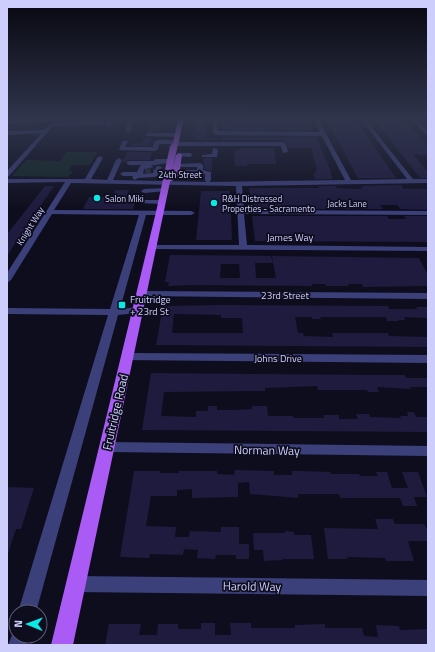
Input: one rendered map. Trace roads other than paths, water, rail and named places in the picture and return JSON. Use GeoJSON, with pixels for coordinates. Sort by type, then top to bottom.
{"type":"FeatureCollection","features":[{"type":"Feature","properties":{"kind":"main road","name":"Fruitridge Road"},"geometry":{"type":"LineString","coordinates":[[62,645],[142,294],[166,184],[166,177],[172,159],[173,149]]}},
{"type":"Feature","properties":{"kind":"main road","name":"Fruitridge Road"},"geometry":{"type":"LineString","coordinates":[[172,159],[177,168]]}},
{"type":"Feature","properties":{"kind":"main road"},"geometry":{"type":"LineString","coordinates":[[166,184],[175,176],[177,168]]}},
{"type":"Feature","properties":{"kind":"street"},"geometry":{"type":"LineString","coordinates":[[7,175],[30,149]]}},
{"type":"Feature","properties":{"kind":"street"},"geometry":{"type":"LineString","coordinates":[[161,149],[159,155],[172,159]]}},
{"type":"Feature","properties":{"kind":"street"},"geometry":{"type":"LineString","coordinates":[[204,156],[215,156],[215,149]]}},
{"type":"Feature","properties":{"kind":"street"},"geometry":{"type":"LineString","coordinates":[[332,149],[348,181]]}},
{"type":"Feature","properties":{"kind":"street"},"geometry":{"type":"LineString","coordinates":[[387,149],[411,181]]}},
{"type":"Feature","properties":{"kind":"street"},"geometry":{"type":"LineString","coordinates":[[129,163],[156,163],[156,161],[190,155]]}},
{"type":"Feature","properties":{"kind":"street"},"geometry":{"type":"LineString","coordinates":[[88,180],[100,158]]}},
{"type":"Feature","properties":{"kind":"street"},"geometry":{"type":"LineString","coordinates":[[123,174],[155,175],[157,169],[172,159]]}},
{"type":"Feature","properties":{"kind":"street"},"geometry":{"type":"LineString","coordinates":[[110,180],[119,160]]}},
{"type":"Feature","properties":{"kind":"street"},"geometry":{"type":"LineString","coordinates":[[177,168],[200,165],[200,172]]}},
{"type":"Feature","properties":{"kind":"street"},"geometry":{"type":"LineString","coordinates":[[177,168],[189,181],[200,172],[208,172],[208,180]]}},
{"type":"Feature","properties":{"kind":"street","name":"24th Street"},"geometry":{"type":"LineString","coordinates":[[69,181],[110,180],[139,174],[166,184]]}},
{"type":"Feature","properties":{"kind":"street","name":"24th Street"},"geometry":{"type":"LineString","coordinates":[[189,181],[239,184],[292,182],[303,178],[348,181],[428,181]]}},
{"type":"Feature","properties":{"kind":"street","name":"24th Street"},"geometry":{"type":"LineString","coordinates":[[7,181],[166,184],[208,180],[288,180],[292,182]]}},
{"type":"Feature","properties":{"kind":"street","name":"Knight Way"},"geometry":{"type":"LineString","coordinates":[[7,280],[69,181]]}},
{"type":"Feature","properties":{"kind":"street"},"geometry":{"type":"LineString","coordinates":[[144,190],[166,184]]}},
{"type":"Feature","properties":{"kind":"street"},"geometry":{"type":"LineString","coordinates":[[239,184],[242,212],[243,248]]}},
{"type":"Feature","properties":{"kind":"street"},"geometry":{"type":"LineString","coordinates":[[142,207],[161,207]]}},
{"type":"Feature","properties":{"kind":"street"},"geometry":{"type":"LineString","coordinates":[[29,604],[142,207]]}},
{"type":"Feature","properties":{"kind":"street"},"geometry":{"type":"LineString","coordinates":[[51,212],[161,207],[191,213]]}},
{"type":"Feature","properties":{"kind":"street","name":"Jacks Lane"},"geometry":{"type":"LineString","coordinates":[[242,212],[428,213]]}},
{"type":"Feature","properties":{"kind":"street","name":"James Way"},"geometry":{"type":"LineString","coordinates":[[152,247],[181,243],[243,248],[428,249]]}},
{"type":"Feature","properties":{"kind":"street","name":"23rd Street"},"geometry":{"type":"LineString","coordinates":[[142,294],[428,296]]}},
{"type":"Feature","properties":{"kind":"street"},"geometry":{"type":"LineString","coordinates":[[7,311],[113,312],[138,310]]}},
{"type":"Feature","properties":{"kind":"street","name":"Johns Drive"},"geometry":{"type":"LineString","coordinates":[[127,357],[428,360]]}},
{"type":"Feature","properties":{"kind":"street","name":"Norman Way"},"geometry":{"type":"LineString","coordinates":[[107,447],[428,451]]}},
{"type":"Feature","properties":{"kind":"street","name":"Harold Way"},"geometry":{"type":"LineString","coordinates":[[76,584],[428,588]]}},
{"type":"Feature","properties":{"kind":"tunnel"},"geometry":{"type":"LineString","coordinates":[[145,171],[154,171]]}},
{"type":"Feature","properties":{"kind":"place","name":"Salon Miki"},"geometry":{"type":"Point","coordinates":[97,198]}},
{"type":"Feature","properties":{"kind":"place","name":"R&H Distressed Properties - Sacramento"},"geometry":{"type":"Point","coordinates":[214,203]}},
{"type":"Feature","properties":{"kind":"place","name":"Fruitridge + 23rd St"},"geometry":{"type":"Point","coordinates":[122,305]}}]}
